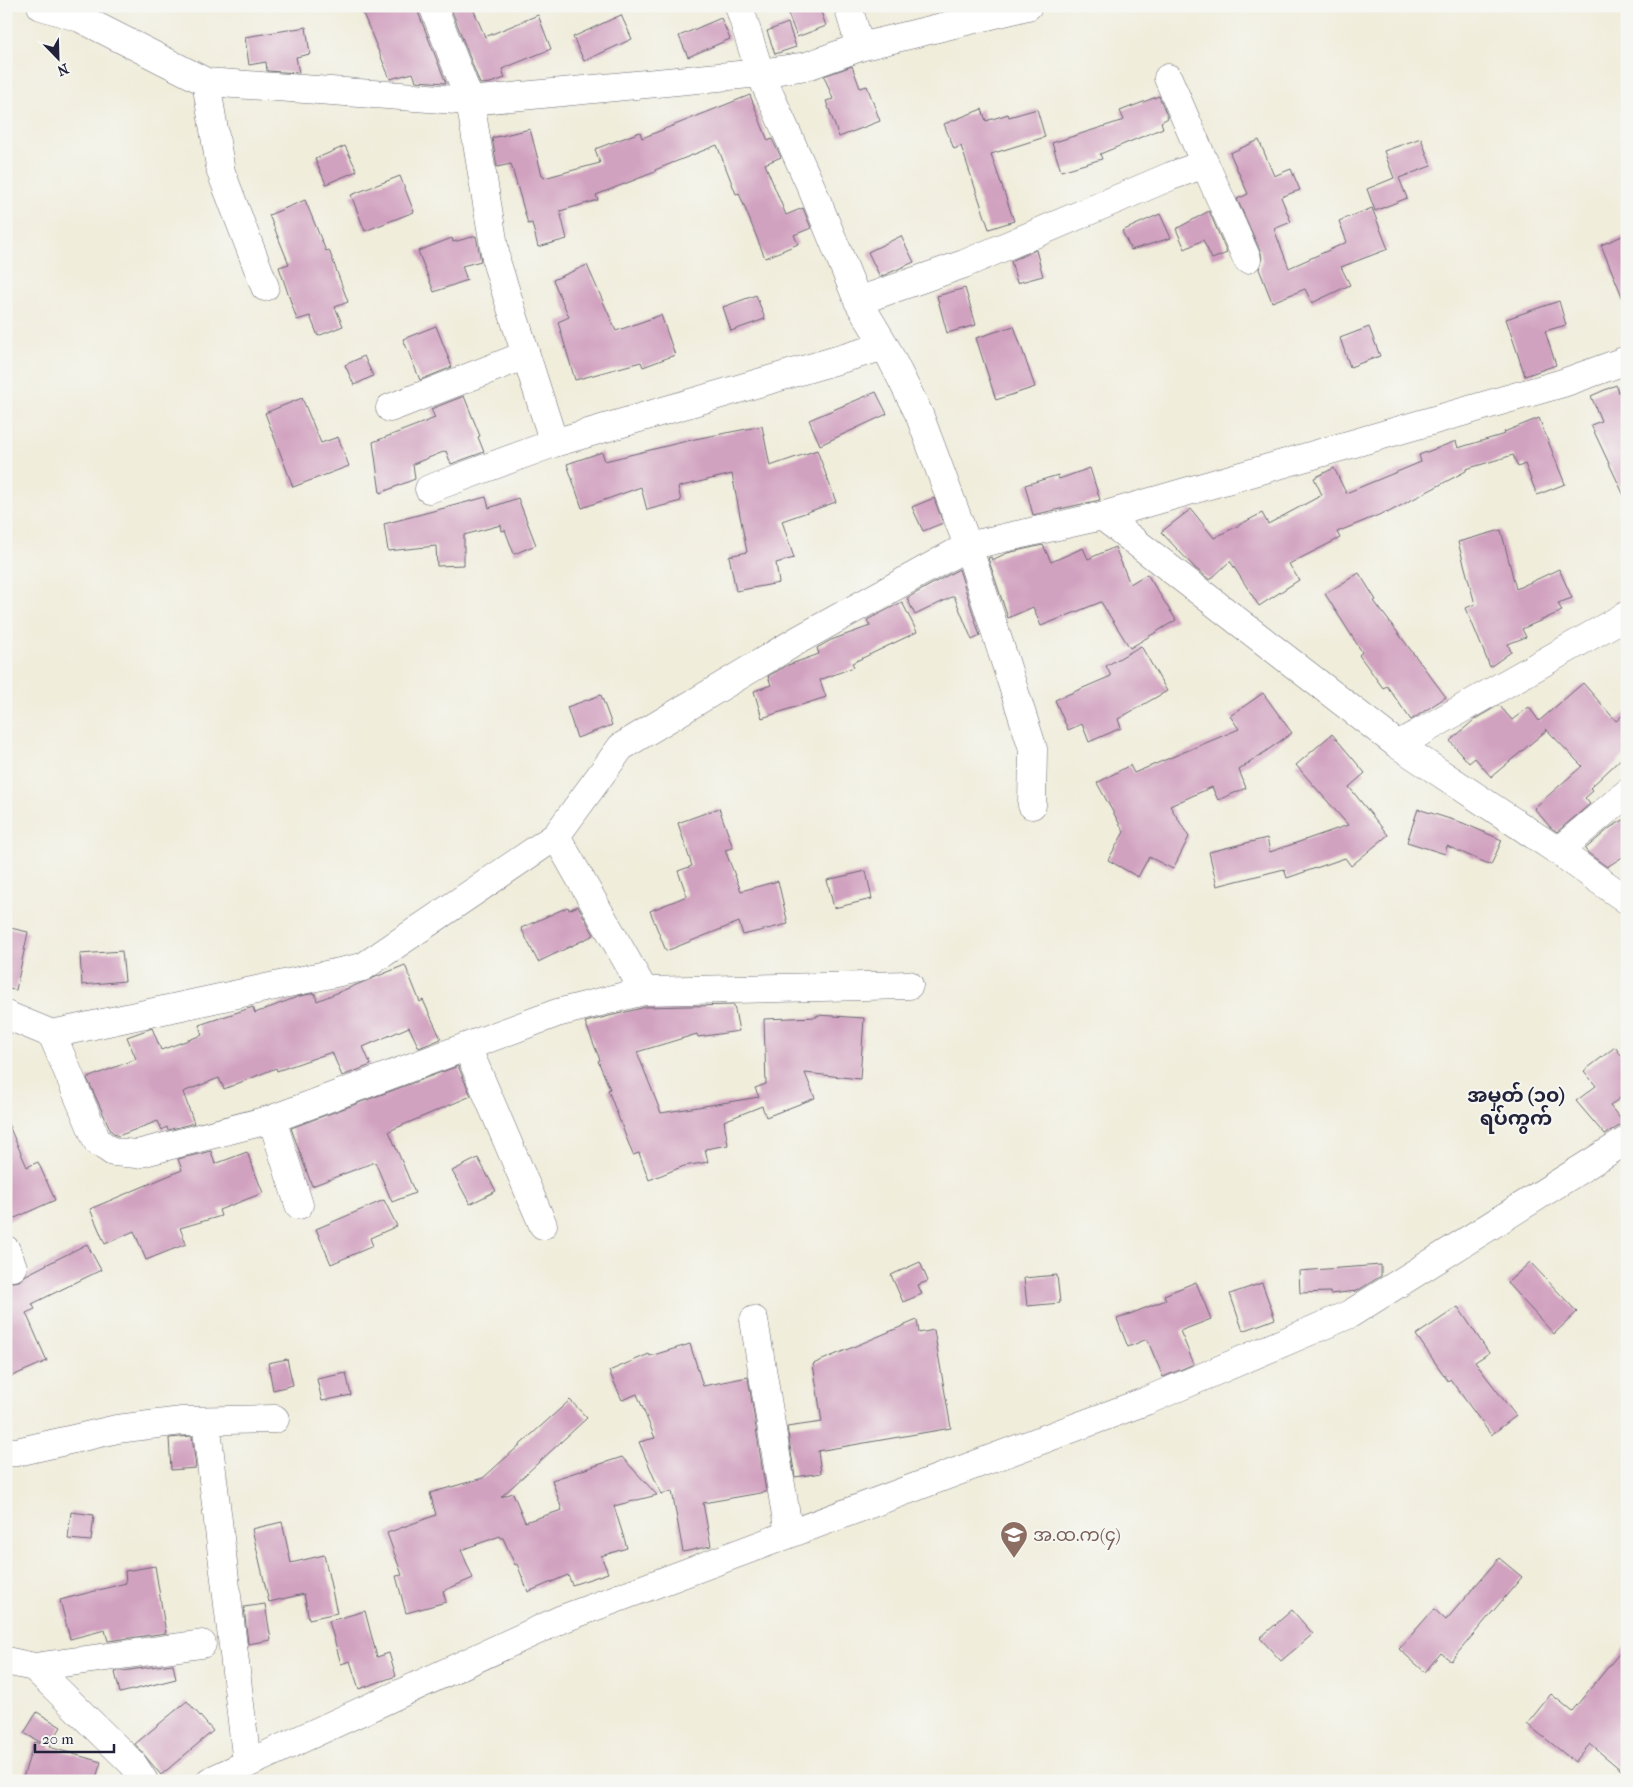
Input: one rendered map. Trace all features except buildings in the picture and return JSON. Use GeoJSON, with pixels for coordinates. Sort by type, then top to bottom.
{"type":"FeatureCollection","features":[{"type":"Feature","properties":{"kind":"street"},"geometry":{"type":"LineString","coordinates":[[41,6],[80,18],[206,82],[470,101],[760,73],[807,66],[860,47],[1028,6]]}},
{"type":"Feature","properties":{"kind":"street"},"geometry":{"type":"LineString","coordinates":[[433,6],[470,101],[497,264],[554,443]]}},
{"type":"Feature","properties":{"kind":"street"},"geometry":{"type":"LineString","coordinates":[[739,6],[760,73],[812,189],[858,301],[885,346],[919,414],[968,546],[1033,749],[1032,805]]}},
{"type":"Feature","properties":{"kind":"street"},"geometry":{"type":"LineString","coordinates":[[848,6],[860,47]]}},
{"type":"Feature","properties":{"kind":"street"},"geometry":{"type":"LineString","coordinates":[[1168,78],[1247,259]]}},
{"type":"Feature","properties":{"kind":"street"},"geometry":{"type":"LineString","coordinates":[[206,82],[221,172],[265,287]]}},
{"type":"Feature","properties":{"kind":"street"},"geometry":{"type":"LineString","coordinates":[[858,301],[964,264],[1162,180],[1205,164]]}},
{"type":"Feature","properties":{"kind":"street"},"geometry":{"type":"LineString","coordinates":[[429,489],[554,443],[885,346]]}},
{"type":"Feature","properties":{"kind":"street"},"geometry":{"type":"LineString","coordinates":[[390,408],[526,355]]}},
{"type":"Feature","properties":{"kind":"street"},"geometry":{"type":"LineString","coordinates":[[6,1015],[52,1034],[363,967],[556,836],[621,747],[800,639],[968,546],[1102,516],[1564,383],[1627,360]]}},
{"type":"Feature","properties":{"kind":"street"},"geometry":{"type":"LineString","coordinates":[[1102,516],[1398,745],[1558,851],[1627,900]]}},
{"type":"Feature","properties":{"kind":"street"},"geometry":{"type":"LineString","coordinates":[[1398,745],[1627,615]]}},
{"type":"Feature","properties":{"kind":"street"},"geometry":{"type":"LineString","coordinates":[[1558,851],[1627,793]]}},
{"type":"Feature","properties":{"kind":"street"},"geometry":{"type":"LineString","coordinates":[[556,836],[644,992]]}},
{"type":"Feature","properties":{"kind":"street"},"geometry":{"type":"LineString","coordinates":[[52,1034],[97,1141],[113,1152],[138,1154],[272,1119],[557,1013],[644,992],[909,985]]}},
{"type":"Feature","properties":{"kind":"street"},"geometry":{"type":"LineString","coordinates":[[467,1047],[543,1225]]}},
{"type":"Feature","properties":{"kind":"street"},"geometry":{"type":"LineString","coordinates":[[272,1119],[299,1205]]}},
{"type":"Feature","properties":{"kind":"street"},"geometry":{"type":"LineString","coordinates":[[210,1781],[562,1619],[1146,1401],[1350,1314],[1627,1140]]}},
{"type":"Feature","properties":{"kind":"street"},"geometry":{"type":"LineString","coordinates":[[754,1320],[789,1534]]}},
{"type":"Feature","properties":{"kind":"street"},"geometry":{"type":"LineString","coordinates":[[6,1452],[17,1452],[117,1429],[182,1421],[275,1419]]}},
{"type":"Feature","properties":{"kind":"street"},"geometry":{"type":"LineString","coordinates":[[206,1421],[247,1763]]}},
{"type":"Feature","properties":{"kind":"street"},"geometry":{"type":"LineString","coordinates":[[6,1661],[34,1667],[202,1644]]}},
{"type":"Feature","properties":{"kind":"street"},"geometry":{"type":"LineString","coordinates":[[34,1667],[132,1775]]}},
{"type":"Feature","properties":{"kind":"place","name":"အ.ထ.က(၄)"},"geometry":{"type":"Point","coordinates":[1014,1559]}},
{"type":"Feature","properties":{"kind":"district","name":"အမှတ် (၁၀) ရပ်ကွက်"},"geometry":{"type":"Point","coordinates":[1516,1106]}}]}
